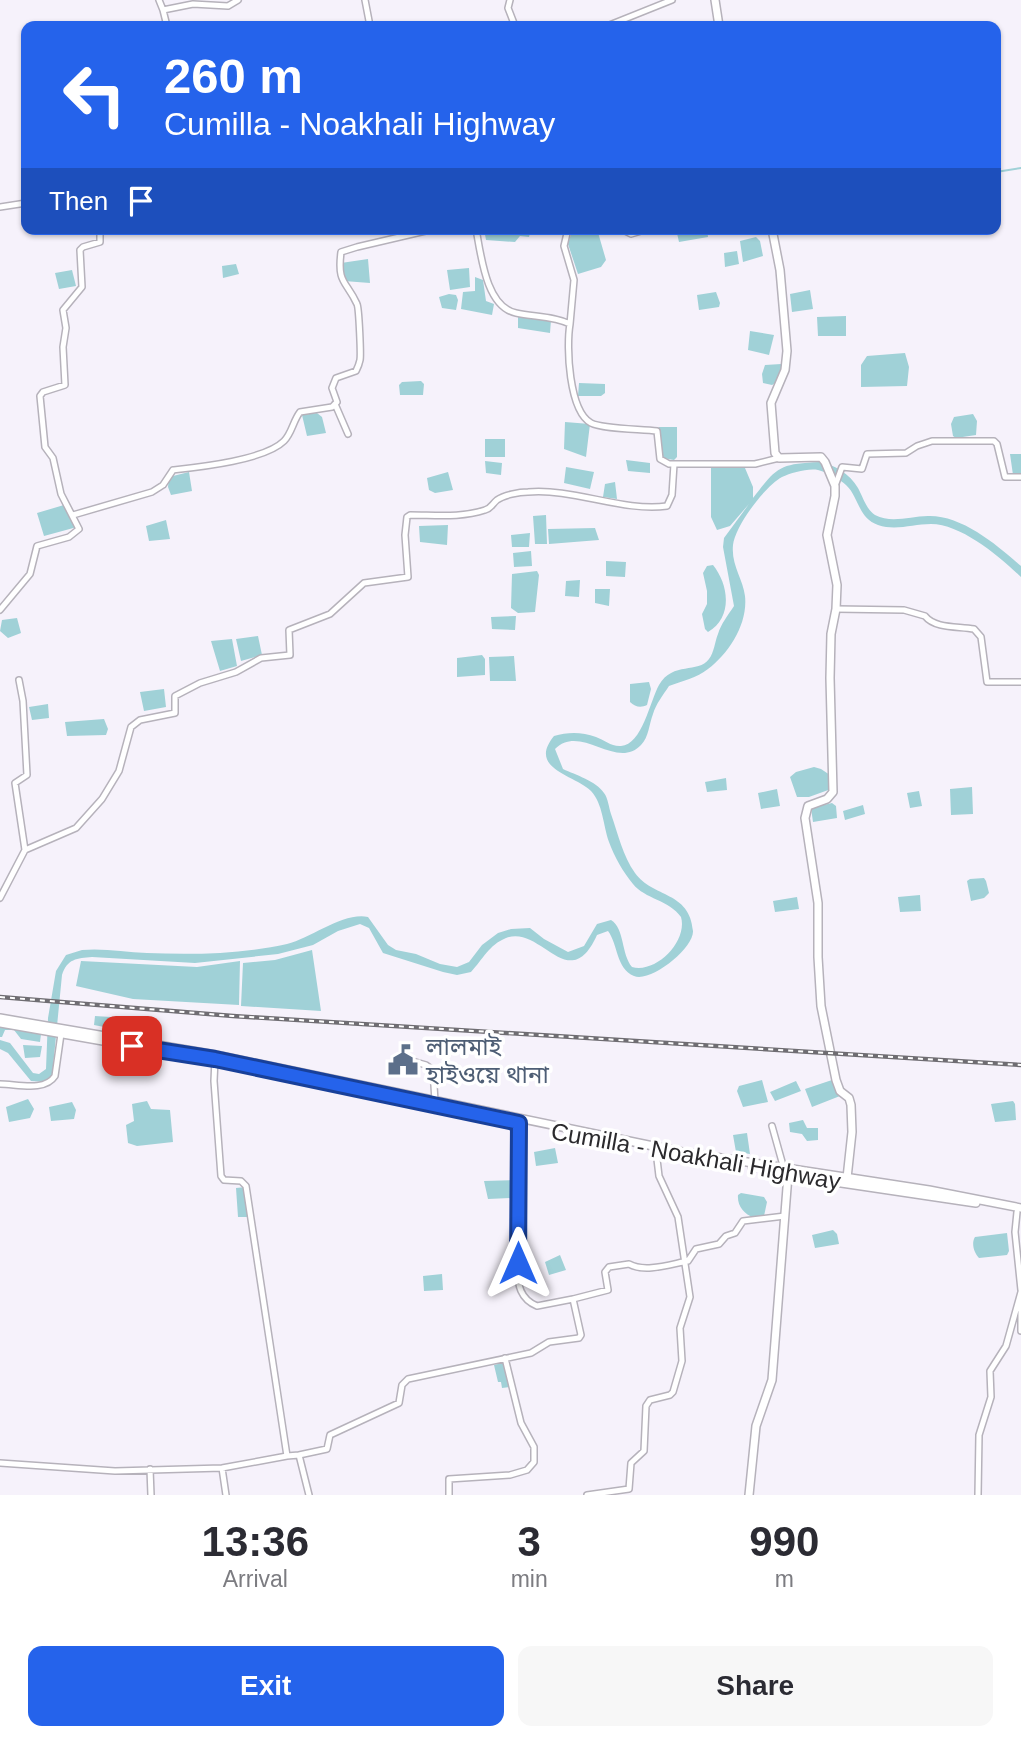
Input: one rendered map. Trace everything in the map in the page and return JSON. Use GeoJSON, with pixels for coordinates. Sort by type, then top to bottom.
{"type":"FeatureCollection","features":[{"type":"Feature","properties":{"kind":"main road"},"geometry":{"type":"LineString","coordinates":[[715,0],[718,21]]}},
{"type":"Feature","properties":{"kind":"main road"},"geometry":{"type":"LineString","coordinates":[[773,235],[780,270],[786,344],[785,370],[771,402],[775,453],[779,458],[821,457],[834,484],[835,496],[827,544],[836,571],[836,609],[831,634],[830,678],[833,793],[827,799],[808,806],[805,818],[817,889],[821,1006],[836,1080],[840,1091],[849,1098],[851,1105],[852,1132],[847,1178]]}},
{"type":"Feature","properties":{"kind":"main road","name":"Cumilla - Noakhali Highway"},"geometry":{"type":"LineString","coordinates":[[0,1018],[31,1026]]}},
{"type":"Feature","properties":{"kind":"main road","name":"Cumilla - Noakhali Highway"},"geometry":{"type":"LineString","coordinates":[[0,1023],[61,1031],[261,1067],[656,1151],[754,1166]]}},
{"type":"Feature","properties":{"kind":"main road"},"geometry":{"type":"LineString","coordinates":[[61,1031],[261,1067],[754,1166],[929,1190],[1020,1211]]}},
{"type":"Feature","properties":{"kind":"main road"},"geometry":{"type":"LineString","coordinates":[[749,1495],[757,1426],[772,1380],[786,1172]]}},
{"type":"Feature","properties":{"kind":"main road","name":"Cumilla - Noakhali Highway"},"geometry":{"type":"LineString","coordinates":[[801,1174],[1020,1211]]}},
{"type":"Feature","properties":{"kind":"street"},"geometry":{"type":"LineString","coordinates":[[159,0],[166,21]]}},
{"type":"Feature","properties":{"kind":"street"},"geometry":{"type":"LineString","coordinates":[[163,10],[200,4],[228,6],[238,0]]}},
{"type":"Feature","properties":{"kind":"street"},"geometry":{"type":"LineString","coordinates":[[365,0],[369,21]]}},
{"type":"Feature","properties":{"kind":"street"},"geometry":{"type":"LineString","coordinates":[[510,0],[508,11],[512,21]]}},
{"type":"Feature","properties":{"kind":"street"},"geometry":{"type":"LineString","coordinates":[[620,21],[672,0]]}},
{"type":"Feature","properties":{"kind":"street"},"geometry":{"type":"LineString","coordinates":[[0,207],[21,204]]}},
{"type":"Feature","properties":{"kind":"street"},"geometry":{"type":"LineString","coordinates":[[0,610],[30,574],[37,546],[69,537],[78,530],[78,524],[61,494],[53,458],[45,447],[40,396],[43,392],[65,385],[62,347],[66,328],[62,310],[82,287],[80,250],[100,243],[100,235]]}},
{"type":"Feature","properties":{"kind":"street"},"geometry":{"type":"LineString","coordinates":[[348,435],[335,404],[337,402],[332,388],[336,378],[356,371],[360,361],[360,313],[340,278],[341,252],[405,235]]}},
{"type":"Feature","properties":{"kind":"street"},"geometry":{"type":"LineString","coordinates":[[477,235],[486,278],[500,306],[514,313],[561,320],[570,324]]}},
{"type":"Feature","properties":{"kind":"street"},"geometry":{"type":"LineString","coordinates":[[567,235],[564,246],[574,280],[569,359],[580,414],[596,425],[657,431],[660,460],[674,464],[755,464],[779,458]]}},
{"type":"Feature","properties":{"kind":"street"},"geometry":{"type":"LineString","coordinates":[[73,515],[152,492],[163,485],[173,470],[206,467],[270,449],[290,434],[300,412],[332,407],[335,404]]}},
{"type":"Feature","properties":{"kind":"street"},"geometry":{"type":"LineString","coordinates":[[834,484],[844,466],[862,469],[867,454],[906,453],[932,441],[994,441],[998,444],[1005,477],[1021,477]]}},
{"type":"Feature","properties":{"kind":"street"},"geometry":{"type":"LineString","coordinates":[[25,850],[76,828],[97,805],[119,771],[128,733],[135,723],[175,713],[175,696],[183,690],[236,673],[261,658],[290,655],[289,630],[330,614],[364,583],[408,577],[405,526],[410,515],[458,516],[481,512],[490,509],[499,499],[527,492],[576,495],[643,506],[667,506],[672,495],[674,464]]}},
{"type":"Feature","properties":{"kind":"street"},"geometry":{"type":"LineString","coordinates":[[836,609],[904,610],[917,612],[937,624],[974,629],[981,637],[987,682],[1021,682]]}},
{"type":"Feature","properties":{"kind":"street"},"geometry":{"type":"LineString","coordinates":[[0,898],[25,850],[15,783],[27,775],[23,701],[19,680]]}},
{"type":"Feature","properties":{"kind":"street"},"geometry":{"type":"LineString","coordinates":[[0,1084],[42,1085],[52,1081],[61,1031]]}},
{"type":"Feature","properties":{"kind":"street"},"geometry":{"type":"LineString","coordinates":[[215,1059],[220,1176],[223,1181],[241,1181],[246,1186],[287,1456]]}},
{"type":"Feature","properties":{"kind":"street"},"geometry":{"type":"LineString","coordinates":[[412,1061],[433,1070],[435,1101]]}},
{"type":"Feature","properties":{"kind":"street"},"geometry":{"type":"LineString","coordinates":[[519,1123],[517,1269],[520,1290],[537,1306],[608,1290],[605,1272],[610,1267],[629,1264],[641,1268],[684,1262],[690,1260],[696,1250],[721,1244],[726,1236],[737,1232],[743,1222],[785,1216]]}},
{"type":"Feature","properties":{"kind":"street"},"geometry":{"type":"LineString","coordinates":[[772,1126],[786,1172]]}},
{"type":"Feature","properties":{"kind":"street"},"geometry":{"type":"LineString","coordinates":[[587,1495],[627,1490],[631,1463],[644,1451],[646,1406],[650,1400],[673,1392],[682,1361],[680,1328],[690,1297],[678,1217],[659,1176],[656,1151]]}},
{"type":"Feature","properties":{"kind":"street"},"geometry":{"type":"LineString","coordinates":[[1020,1211],[1015,1232],[1021,1292],[1021,1331]]}},
{"type":"Feature","properties":{"kind":"street"},"geometry":{"type":"LineString","coordinates":[[978,1495],[979,1435],[991,1397],[990,1371],[1006,1346],[1021,1292]]}},
{"type":"Feature","properties":{"kind":"street"},"geometry":{"type":"LineString","coordinates":[[0,1463],[115,1471],[222,1468],[327,1449],[330,1435],[399,1403],[402,1384],[408,1379],[531,1353],[549,1342],[579,1338],[581,1335],[573,1299]]}},
{"type":"Feature","properties":{"kind":"street"},"geometry":{"type":"LineString","coordinates":[[449,1495],[449,1479],[510,1475],[527,1471],[534,1462],[534,1447],[521,1423],[505,1358]]}},
{"type":"Feature","properties":{"kind":"street"},"geometry":{"type":"LineString","coordinates":[[299,1455],[309,1495]]}},
{"type":"Feature","properties":{"kind":"street"},"geometry":{"type":"LineString","coordinates":[[222,1468],[226,1495]]}},
{"type":"Feature","properties":{"kind":"street"},"geometry":{"type":"LineString","coordinates":[[150,1469],[150,1495]]}},
{"type":"Feature","properties":{"kind":"water"},"geometry":{"type":"Polygon","coordinates":[[[485,235],[530,235],[520,236],[515,242],[486,240],[485,235]]]}},
{"type":"Feature","properties":{"kind":"water"},"geometry":{"type":"Polygon","coordinates":[[[571,235],[599,235],[606,260],[601,267],[578,274],[568,244],[571,235]]]}},
{"type":"Feature","properties":{"kind":"water"},"geometry":{"type":"Polygon","coordinates":[[[677,235],[708,235],[708,237],[679,242],[677,235]]]}},
{"type":"Feature","properties":{"kind":"water"},"geometry":{"type":"Polygon","coordinates":[[[756,237],[760,241],[763,256],[743,262],[740,241],[756,237]]]}},
{"type":"Feature","properties":{"kind":"water"},"geometry":{"type":"Polygon","coordinates":[[[737,251],[739,264],[725,267],[724,253],[737,251]]]}},
{"type":"Feature","properties":{"kind":"water"},"geometry":{"type":"Polygon","coordinates":[[[368,259],[370,283],[344,281],[341,263],[368,259]]]}},
{"type":"Feature","properties":{"kind":"water"},"geometry":{"type":"Polygon","coordinates":[[[236,264],[239,274],[223,278],[222,266],[236,264]]]}},
{"type":"Feature","properties":{"kind":"water"},"geometry":{"type":"Polygon","coordinates":[[[469,268],[470,287],[450,290],[447,270],[469,268]]]}},
{"type":"Feature","properties":{"kind":"water"},"geometry":{"type":"Polygon","coordinates":[[[72,270],[76,286],[59,289],[55,273],[72,270]]]}},
{"type":"Feature","properties":{"kind":"water"},"geometry":{"type":"Polygon","coordinates":[[[475,277],[483,280],[486,301],[494,304],[492,315],[461,309],[463,292],[475,291],[475,277]]]}},
{"type":"Feature","properties":{"kind":"water"},"geometry":{"type":"Polygon","coordinates":[[[810,290],[813,309],[792,312],[790,294],[810,290]]]}},
{"type":"Feature","properties":{"kind":"water"},"geometry":{"type":"Polygon","coordinates":[[[716,292],[719,307],[699,310],[697,295],[716,292]]]}},
{"type":"Feature","properties":{"kind":"water"},"geometry":{"type":"Polygon","coordinates":[[[456,295],[456,310],[442,308],[439,297],[456,295]]]}},
{"type":"Feature","properties":{"kind":"water"},"geometry":{"type":"Polygon","coordinates":[[[518,316],[551,320],[550,333],[518,328],[518,316]]]}},
{"type":"Feature","properties":{"kind":"water"},"geometry":{"type":"Polygon","coordinates":[[[846,316],[846,336],[818,336],[817,317],[846,316]]]}},
{"type":"Feature","properties":{"kind":"water"},"geometry":{"type":"Polygon","coordinates":[[[750,331],[774,335],[769,355],[748,350],[750,331]]]}},
{"type":"Feature","properties":{"kind":"water"},"geometry":{"type":"Polygon","coordinates":[[[905,353],[909,367],[907,386],[861,387],[861,365],[867,356],[905,353]]]}},
{"type":"Feature","properties":{"kind":"water"},"geometry":{"type":"Polygon","coordinates":[[[781,364],[782,370],[777,382],[772,385],[763,383],[765,365],[781,364]]]}},
{"type":"Feature","properties":{"kind":"water"},"geometry":{"type":"Polygon","coordinates":[[[421,381],[424,384],[423,395],[400,395],[399,385],[402,382],[421,381]]]}},
{"type":"Feature","properties":{"kind":"water"},"geometry":{"type":"Polygon","coordinates":[[[579,383],[605,384],[605,393],[601,396],[578,396],[579,383]]]}},
{"type":"Feature","properties":{"kind":"water"},"geometry":{"type":"Polygon","coordinates":[[[317,413],[322,417],[326,433],[307,436],[302,415],[317,413]]]}},
{"type":"Feature","properties":{"kind":"water"},"geometry":{"type":"Polygon","coordinates":[[[973,414],[977,421],[976,435],[956,438],[953,436],[951,424],[954,417],[973,414]]]}},
{"type":"Feature","properties":{"kind":"water"},"geometry":{"type":"Polygon","coordinates":[[[565,422],[590,424],[586,457],[564,449],[565,422]]]}},
{"type":"Feature","properties":{"kind":"water"},"geometry":{"type":"Polygon","coordinates":[[[659,427],[677,427],[677,457],[674,460],[662,458],[659,427]]]}},
{"type":"Feature","properties":{"kind":"water"},"geometry":{"type":"Polygon","coordinates":[[[485,439],[505,439],[505,457],[485,457],[485,439]]]}},
{"type":"Feature","properties":{"kind":"water"},"geometry":{"type":"Polygon","coordinates":[[[1010,454],[1021,454],[1021,474],[1013,475],[1010,454]]]}},
{"type":"Feature","properties":{"kind":"water"},"geometry":{"type":"Polygon","coordinates":[[[626,460],[650,463],[650,473],[628,471],[626,460]]]}},
{"type":"Feature","properties":{"kind":"water"},"geometry":{"type":"Polygon","coordinates":[[[485,461],[502,463],[501,475],[486,473],[485,461]]]}},
{"type":"Feature","properties":{"kind":"water"},"geometry":{"type":"Polygon","coordinates":[[[819,462],[836,467],[851,478],[875,515],[888,519],[928,516],[954,520],[978,533],[1012,558],[1021,566],[1021,577],[991,551],[955,529],[931,524],[891,527],[871,522],[846,485],[821,471],[809,470],[790,474],[767,489],[752,507],[735,537],[734,559],[744,590],[745,607],[736,637],[723,655],[704,672],[669,686],[656,707],[644,742],[631,752],[610,751],[576,741],[565,742],[555,749],[563,769],[591,782],[605,795],[624,852],[635,873],[651,887],[678,902],[690,918],[693,931],[691,938],[687,946],[670,962],[641,977],[628,973],[620,962],[608,931],[597,935],[586,952],[576,960],[565,960],[519,936],[500,941],[471,972],[457,975],[383,953],[369,928],[360,924],[338,931],[313,945],[278,954],[195,963],[82,958],[73,960],[62,975],[52,1077],[45,1082],[31,1081],[8,1053],[0,1049],[0,1040],[10,1043],[33,1073],[39,1074],[46,1069],[48,1018],[56,971],[66,955],[82,950],[182,954],[253,950],[287,944],[358,916],[368,917],[388,945],[396,950],[457,967],[469,962],[482,945],[498,933],[511,929],[530,928],[568,952],[584,946],[597,924],[611,920],[619,929],[632,967],[651,966],[660,961],[680,936],[681,917],[670,907],[638,889],[629,879],[611,847],[595,796],[584,785],[550,764],[546,756],[547,747],[554,736],[570,733],[591,735],[618,746],[628,744],[640,730],[659,685],[665,678],[678,670],[699,666],[711,656],[721,627],[734,606],[723,547],[724,538],[749,504],[730,526],[717,530],[711,517],[711,468],[745,468],[753,487],[753,498],[780,469],[795,464],[819,462]]]}},
{"type":"Feature","properties":{"kind":"water"},"geometry":{"type":"Polygon","coordinates":[[[566,467],[594,472],[590,489],[564,483],[566,467]]]}},
{"type":"Feature","properties":{"kind":"water"},"geometry":{"type":"Polygon","coordinates":[[[189,472],[192,491],[171,495],[169,477],[189,472]]]}},
{"type":"Feature","properties":{"kind":"water"},"geometry":{"type":"Polygon","coordinates":[[[448,472],[453,490],[435,493],[429,490],[427,478],[448,472]]]}},
{"type":"Feature","properties":{"kind":"water"},"geometry":{"type":"Polygon","coordinates":[[[615,482],[617,499],[603,497],[605,484],[615,482]]]}},
{"type":"Feature","properties":{"kind":"water"},"geometry":{"type":"Polygon","coordinates":[[[64,505],[77,527],[44,536],[37,513],[64,505]]]}},
{"type":"Feature","properties":{"kind":"water"},"geometry":{"type":"Polygon","coordinates":[[[546,515],[547,544],[535,544],[533,516],[546,515]]]}},
{"type":"Feature","properties":{"kind":"water"},"geometry":{"type":"Polygon","coordinates":[[[166,520],[170,539],[149,541],[146,526],[166,520]]]}},
{"type":"Feature","properties":{"kind":"water"},"geometry":{"type":"Polygon","coordinates":[[[448,525],[447,545],[420,542],[419,526],[448,525]]]}},
{"type":"Feature","properties":{"kind":"water"},"geometry":{"type":"Polygon","coordinates":[[[595,528],[599,540],[549,544],[548,529],[595,528]]]}},
{"type":"Feature","properties":{"kind":"water"},"geometry":{"type":"Polygon","coordinates":[[[530,533],[529,547],[512,547],[511,535],[530,533]]]}},
{"type":"Feature","properties":{"kind":"water"},"geometry":{"type":"Polygon","coordinates":[[[531,551],[532,566],[514,567],[513,553],[531,551]]]}},
{"type":"Feature","properties":{"kind":"water"},"geometry":{"type":"Polygon","coordinates":[[[606,561],[626,562],[625,577],[606,576],[606,561]]]}},
{"type":"Feature","properties":{"kind":"water"},"geometry":{"type":"Polygon","coordinates":[[[713,565],[722,582],[726,600],[722,618],[708,632],[702,614],[707,604],[703,573],[707,566],[713,565]]]}},
{"type":"Feature","properties":{"kind":"water"},"geometry":{"type":"Polygon","coordinates":[[[537,571],[539,575],[535,612],[518,613],[511,608],[512,574],[537,571]]]}},
{"type":"Feature","properties":{"kind":"water"},"geometry":{"type":"Polygon","coordinates":[[[580,580],[579,597],[565,596],[566,581],[580,580]]]}},
{"type":"Feature","properties":{"kind":"water"},"geometry":{"type":"Polygon","coordinates":[[[595,589],[610,589],[609,606],[595,603],[595,589]]]}},
{"type":"Feature","properties":{"kind":"water"},"geometry":{"type":"Polygon","coordinates":[[[516,616],[515,630],[492,629],[491,617],[516,616]]]}},
{"type":"Feature","properties":{"kind":"water"},"geometry":{"type":"Polygon","coordinates":[[[17,618],[21,633],[8,638],[0,631],[2,620],[17,618]]]}},
{"type":"Feature","properties":{"kind":"water"},"geometry":{"type":"Polygon","coordinates":[[[258,636],[262,655],[241,661],[236,639],[258,636]]]}},
{"type":"Feature","properties":{"kind":"water"},"geometry":{"type":"Polygon","coordinates":[[[232,639],[237,666],[220,671],[211,641],[232,639]]]}},
{"type":"Feature","properties":{"kind":"water"},"geometry":{"type":"Polygon","coordinates":[[[482,655],[485,659],[485,675],[457,677],[457,658],[482,655]]]}},
{"type":"Feature","properties":{"kind":"water"},"geometry":{"type":"Polygon","coordinates":[[[514,656],[516,681],[490,681],[489,657],[514,656]]]}},
{"type":"Feature","properties":{"kind":"water"},"geometry":{"type":"Polygon","coordinates":[[[649,682],[651,689],[647,705],[632,704],[630,684],[649,682]]]}},
{"type":"Feature","properties":{"kind":"water"},"geometry":{"type":"Polygon","coordinates":[[[164,689],[166,707],[144,711],[140,692],[164,689]]]}},
{"type":"Feature","properties":{"kind":"water"},"geometry":{"type":"Polygon","coordinates":[[[48,704],[49,718],[32,720],[29,707],[48,704]]]}},
{"type":"Feature","properties":{"kind":"water"},"geometry":{"type":"Polygon","coordinates":[[[104,719],[108,729],[106,735],[67,736],[65,722],[104,719]]]}},
{"type":"Feature","properties":{"kind":"water"},"geometry":{"type":"Polygon","coordinates":[[[814,767],[830,775],[831,789],[809,797],[797,797],[790,777],[796,772],[814,767]]]}},
{"type":"Feature","properties":{"kind":"water"},"geometry":{"type":"Polygon","coordinates":[[[726,778],[727,790],[707,792],[705,782],[726,778]]]}},
{"type":"Feature","properties":{"kind":"water"},"geometry":{"type":"Polygon","coordinates":[[[972,787],[973,814],[951,815],[950,789],[972,787]]]}},
{"type":"Feature","properties":{"kind":"water"},"geometry":{"type":"Polygon","coordinates":[[[777,789],[780,806],[761,809],[758,793],[777,789]]]}},
{"type":"Feature","properties":{"kind":"water"},"geometry":{"type":"Polygon","coordinates":[[[919,791],[922,806],[910,808],[907,793],[919,791]]]}},
{"type":"Feature","properties":{"kind":"water"},"geometry":{"type":"Polygon","coordinates":[[[832,803],[836,806],[837,818],[813,822],[811,808],[832,803]]]}},
{"type":"Feature","properties":{"kind":"water"},"geometry":{"type":"Polygon","coordinates":[[[863,805],[865,814],[845,820],[843,811],[863,805]]]}},
{"type":"Feature","properties":{"kind":"water"},"geometry":{"type":"Polygon","coordinates":[[[984,878],[989,893],[984,898],[971,901],[967,881],[984,878]]]}},
{"type":"Feature","properties":{"kind":"water"},"geometry":{"type":"Polygon","coordinates":[[[920,895],[921,911],[900,912],[898,897],[920,895]]]}},
{"type":"Feature","properties":{"kind":"water"},"geometry":{"type":"Polygon","coordinates":[[[797,897],[799,909],[775,912],[773,901],[797,897]]]}},
{"type":"Feature","properties":{"kind":"water"},"geometry":{"type":"Polygon","coordinates":[[[312,950],[321,1011],[241,1006],[243,963],[275,960],[312,950]]]}},
{"type":"Feature","properties":{"kind":"water"},"geometry":{"type":"Polygon","coordinates":[[[81,961],[197,967],[240,961],[239,1005],[133,999],[76,986],[81,961]]]}},
{"type":"Feature","properties":{"kind":"water"},"geometry":{"type":"Polygon","coordinates":[[[95,1016],[127,1018],[128,1026],[152,1029],[150,1036],[94,1025],[95,1016]]]}},
{"type":"Feature","properties":{"kind":"water"},"geometry":{"type":"Polygon","coordinates":[[[0,1024],[41,1034],[40,1042],[21,1039],[14,1030],[5,1030],[0,1037],[0,1024]]]}},
{"type":"Feature","properties":{"kind":"water"},"geometry":{"type":"Polygon","coordinates":[[[23,1045],[42,1046],[40,1057],[25,1058],[23,1045]]]}},
{"type":"Feature","properties":{"kind":"water"},"geometry":{"type":"Polygon","coordinates":[[[835,1079],[840,1096],[812,1107],[805,1089],[835,1079]]]}},
{"type":"Feature","properties":{"kind":"water"},"geometry":{"type":"Polygon","coordinates":[[[762,1080],[768,1102],[743,1107],[737,1091],[739,1086],[762,1080]]]}},
{"type":"Feature","properties":{"kind":"water"},"geometry":{"type":"Polygon","coordinates":[[[796,1081],[801,1091],[775,1101],[770,1092],[796,1081]]]}},
{"type":"Feature","properties":{"kind":"water"},"geometry":{"type":"Polygon","coordinates":[[[28,1099],[34,1109],[30,1118],[9,1122],[6,1107],[28,1099]]]}},
{"type":"Feature","properties":{"kind":"water"},"geometry":{"type":"Polygon","coordinates":[[[147,1101],[151,1109],[170,1110],[173,1142],[137,1146],[128,1143],[126,1125],[134,1121],[132,1104],[147,1101]]]}},
{"type":"Feature","properties":{"kind":"water"},"geometry":{"type":"Polygon","coordinates":[[[1013,1101],[1016,1120],[995,1122],[991,1104],[1013,1101]]]}},
{"type":"Feature","properties":{"kind":"water"},"geometry":{"type":"Polygon","coordinates":[[[72,1102],[76,1110],[74,1119],[51,1121],[49,1107],[72,1102]]]}},
{"type":"Feature","properties":{"kind":"water"},"geometry":{"type":"Polygon","coordinates":[[[803,1120],[807,1128],[818,1128],[818,1140],[807,1141],[802,1134],[790,1132],[789,1123],[803,1120]]]}},
{"type":"Feature","properties":{"kind":"water"},"geometry":{"type":"Polygon","coordinates":[[[747,1133],[750,1154],[736,1152],[733,1135],[747,1133]]]}},
{"type":"Feature","properties":{"kind":"water"},"geometry":{"type":"Polygon","coordinates":[[[555,1148],[558,1163],[536,1166],[534,1152],[555,1148]]]}},
{"type":"Feature","properties":{"kind":"water"},"geometry":{"type":"Polygon","coordinates":[[[515,1180],[513,1198],[488,1199],[484,1181],[515,1180]]]}},
{"type":"Feature","properties":{"kind":"water"},"geometry":{"type":"Polygon","coordinates":[[[246,1187],[249,1217],[238,1217],[236,1188],[246,1187]]]}},
{"type":"Feature","properties":{"kind":"water"},"geometry":{"type":"Polygon","coordinates":[[[741,1193],[764,1197],[767,1202],[764,1216],[754,1218],[744,1212],[738,1199],[741,1193]]]}},
{"type":"Feature","properties":{"kind":"water"},"geometry":{"type":"Polygon","coordinates":[[[833,1230],[837,1234],[839,1244],[815,1248],[812,1235],[833,1230]]]}},
{"type":"Feature","properties":{"kind":"water"},"geometry":{"type":"Polygon","coordinates":[[[1007,1233],[1007,1255],[977,1256],[973,1245],[975,1237],[1007,1233]]]}},
{"type":"Feature","properties":{"kind":"water"},"geometry":{"type":"Polygon","coordinates":[[[560,1255],[566,1270],[549,1275],[545,1262],[560,1255]]]}},
{"type":"Feature","properties":{"kind":"water"},"geometry":{"type":"Polygon","coordinates":[[[442,1274],[443,1290],[424,1291],[423,1276],[442,1274]]]}},
{"type":"Feature","properties":{"kind":"water"},"geometry":{"type":"Polygon","coordinates":[[[506,1362],[511,1387],[502,1388],[494,1365],[506,1362]]]}},
{"type":"Feature","properties":{"kind":"waterway"},"geometry":{"type":"LineString","coordinates":[[1001,171],[1021,168]]}},
{"type":"Feature","properties":{"kind":"railway"},"geometry":{"type":"LineString","coordinates":[[0,997],[233,1016],[1021,1065]]}},
{"type":"Feature","properties":{"kind":"place","name":"লালমাই হাইওয়ে থানা"},"geometry":{"type":"Point","coordinates":[403,1060]}},
{"type":"Feature","properties":{"kind":"route"},"geometry":{"type":"LineString","coordinates":[[132,1046],[215,1059],[519,1123],[518,1263]]}}]}
